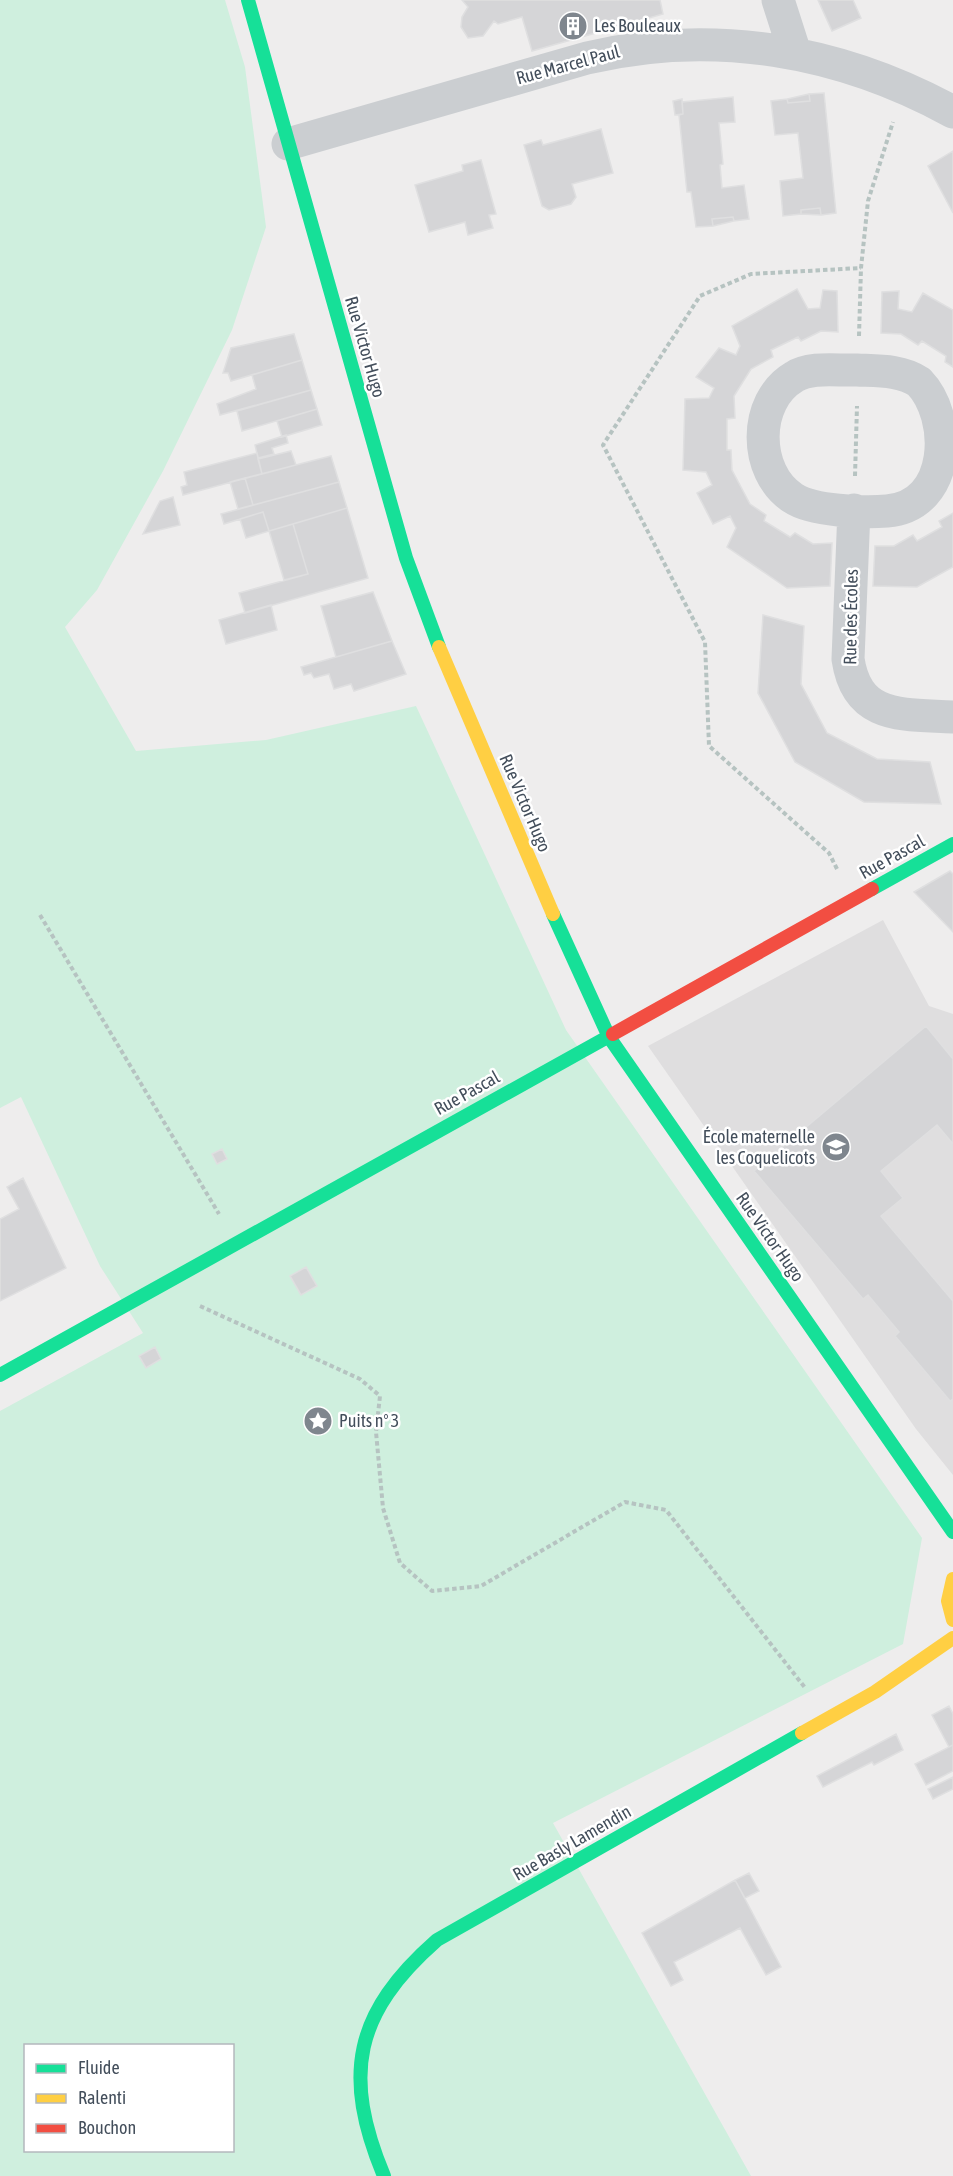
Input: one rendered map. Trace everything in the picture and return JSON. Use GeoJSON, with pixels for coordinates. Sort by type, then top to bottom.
{"type":"FeatureCollection","features":[{"type":"Feature","properties":{"kind":"street","name":"Rue Victor Hugo"},"geometry":{"type":"LineString","coordinates":[[248,0],[406,558],[425,613],[573,962],[609,1036],[953,1532]]}},
{"type":"Feature","properties":{"kind":"street"},"geometry":{"type":"LineString","coordinates":[[778,0],[795,53]]}},
{"type":"Feature","properties":{"kind":"street","name":"Rue Marcel Paul"},"geometry":{"type":"LineString","coordinates":[[288,144],[611,52],[665,45],[723,44],[795,53],[842,65],[905,88],[953,112]]}},
{"type":"Feature","properties":{"kind":"street"},"geometry":{"type":"LineString","coordinates":[[857,370],[905,375],[930,391],[942,403],[947,417],[951,448],[939,481],[916,501],[887,511],[854,510],[807,504],[793,499],[774,477],[766,460],[763,441],[764,422],[775,395],[794,376],[811,372],[857,370]]}},
{"type":"Feature","properties":{"kind":"street","name":"Rue des Écoles"},"geometry":{"type":"LineString","coordinates":[[854,510],[848,659],[850,674],[857,689],[864,700],[895,714],[953,717]]}},
{"type":"Feature","properties":{"kind":"street","name":"Rue Pascal"},"geometry":{"type":"LineString","coordinates":[[0,1375],[953,844]]}},
{"type":"Feature","properties":{"kind":"street"},"geometry":{"type":"LineString","coordinates":[[953,1580],[948,1601],[953,1620]]}},
{"type":"Feature","properties":{"kind":"street","name":"Rue Basly Lamendin"},"geometry":{"type":"LineString","coordinates":[[384,2176],[363,2119],[358,2093],[359,2068],[363,2042],[371,2018],[385,1993],[417,1955],[437,1940],[875,1692],[953,1638]]}},
{"type":"Feature","properties":{"kind":"path"},"geometry":{"type":"LineString","coordinates":[[854,510],[861,268],[868,201],[905,88]]}},
{"type":"Feature","properties":{"kind":"path"},"geometry":{"type":"LineString","coordinates":[[852,900],[829,853],[709,746],[705,642],[603,445],[700,296],[751,274],[861,268]]}},
{"type":"Feature","properties":{"kind":"path"},"geometry":{"type":"LineString","coordinates":[[40,915],[237,1243]]}},
{"type":"Feature","properties":{"kind":"path"},"geometry":{"type":"LineString","coordinates":[[158,1286],[360,1379],[380,1396],[376,1432],[383,1508],[400,1563],[432,1591],[481,1586],[625,1502],[666,1510],[809,1693]]}},
{"type":"Feature","properties":{"kind":"shaded area","name":"École maternelle les Coquelicots"},"geometry":{"type":"Polygon","coordinates":[[[883,920],[929,1006],[953,1014],[953,1475],[916,1429],[648,1046],[883,920]]]}},
{"type":"Feature","properties":{"kind":"green space"},"geometry":{"type":"Polygon","coordinates":[[[0,0],[225,0],[245,67],[266,227],[232,330],[163,471],[97,590],[65,627],[136,751],[266,740],[416,706],[566,1030],[922,1538],[903,1644],[553,1823],[751,2176],[0,2176],[0,1411],[143,1333],[100,1266],[21,1097],[0,1108],[0,0]]]}},
{"type":"Feature","properties":{"kind":"building","name":"Les Bouleaux"},"geometry":{"type":"Polygon","coordinates":[[[462,0],[660,0],[663,14],[532,51],[522,17],[498,24],[494,21],[483,36],[468,38],[461,27],[462,17],[468,7],[462,0]]]}},
{"type":"Feature","properties":{"kind":"building"},"geometry":{"type":"Polygon","coordinates":[[[818,0],[853,0],[861,18],[832,31],[818,0]]]}},
{"type":"Feature","properties":{"kind":"building"},"geometry":{"type":"Polygon","coordinates":[[[824,93],[836,213],[821,215],[820,208],[801,210],[801,214],[783,216],[780,181],[803,178],[798,133],[775,135],[771,101],[787,99],[788,103],[810,101],[809,94],[824,93]]]}},
{"type":"Feature","properties":{"kind":"building"},"geometry":{"type":"Polygon","coordinates":[[[809,94],[810,101],[788,103],[787,99],[809,94]]]}},
{"type":"Feature","properties":{"kind":"building"},"geometry":{"type":"Polygon","coordinates":[[[733,97],[735,122],[719,123],[723,164],[720,165],[722,188],[744,185],[749,219],[734,221],[733,217],[712,219],[713,226],[696,227],[691,192],[687,192],[679,115],[683,114],[682,102],[733,97]]]}},
{"type":"Feature","properties":{"kind":"building"},"geometry":{"type":"Polygon","coordinates":[[[682,99],[683,114],[675,115],[673,101],[682,99]]]}},
{"type":"Feature","properties":{"kind":"building"},"geometry":{"type":"Polygon","coordinates":[[[601,129],[613,173],[572,184],[576,197],[571,204],[549,210],[542,206],[524,145],[541,140],[543,145],[601,129]]]}},
{"type":"Feature","properties":{"kind":"building"},"geometry":{"type":"Polygon","coordinates":[[[953,151],[953,213],[928,166],[953,151]]]}},
{"type":"Feature","properties":{"kind":"building"},"geometry":{"type":"Polygon","coordinates":[[[481,160],[496,214],[489,215],[493,228],[468,235],[465,222],[429,232],[415,185],[463,171],[462,165],[481,160]]]}},
{"type":"Feature","properties":{"kind":"building"},"geometry":{"type":"Polygon","coordinates":[[[820,208],[821,215],[801,214],[801,210],[820,208]]]}},
{"type":"Feature","properties":{"kind":"building"},"geometry":{"type":"Polygon","coordinates":[[[733,217],[734,221],[713,226],[712,219],[733,217]]]}},
{"type":"Feature","properties":{"kind":"building"},"geometry":{"type":"Polygon","coordinates":[[[797,289],[808,309],[820,308],[823,290],[837,291],[838,332],[821,331],[801,341],[798,337],[771,350],[773,357],[751,369],[734,396],[735,418],[727,419],[727,450],[731,450],[732,470],[750,504],[766,515],[764,521],[790,537],[795,533],[813,544],[832,543],[830,586],[787,588],[727,547],[736,528],[730,516],[713,524],[697,493],[712,485],[706,472],[683,470],[685,399],[709,398],[714,388],[696,377],[719,348],[736,355],[740,346],[732,326],[797,289]]]}},
{"type":"Feature","properties":{"kind":"building"},"geometry":{"type":"Polygon","coordinates":[[[899,291],[898,309],[912,312],[923,293],[953,310],[953,367],[945,362],[946,356],[922,341],[918,345],[901,334],[881,333],[882,292],[899,291]]]}},
{"type":"Feature","properties":{"kind":"building"},"geometry":{"type":"Polygon","coordinates":[[[294,334],[302,360],[231,381],[228,373],[223,373],[231,348],[294,334]]]}},
{"type":"Feature","properties":{"kind":"building"},"geometry":{"type":"Polygon","coordinates":[[[302,360],[311,390],[220,415],[217,404],[256,389],[252,375],[302,360]]]}},
{"type":"Feature","properties":{"kind":"building"},"geometry":{"type":"Polygon","coordinates":[[[311,390],[317,409],[242,431],[237,411],[311,390]]]}},
{"type":"Feature","properties":{"kind":"building"},"geometry":{"type":"Polygon","coordinates":[[[317,409],[322,425],[282,437],[277,421],[317,409]]]}},
{"type":"Feature","properties":{"kind":"building"},"geometry":{"type":"Polygon","coordinates":[[[286,435],[288,443],[272,448],[274,454],[258,458],[255,445],[286,435]]]}},
{"type":"Feature","properties":{"kind":"building"},"geometry":{"type":"Polygon","coordinates":[[[291,451],[296,465],[262,474],[258,459],[291,451]]]}},
{"type":"Feature","properties":{"kind":"building"},"geometry":{"type":"Polygon","coordinates":[[[257,453],[262,474],[183,495],[181,487],[187,485],[184,472],[257,453]]]}},
{"type":"Feature","properties":{"kind":"building"},"geometry":{"type":"Polygon","coordinates":[[[331,456],[339,482],[253,505],[245,478],[331,456]]]}},
{"type":"Feature","properties":{"kind":"building"},"geometry":{"type":"Polygon","coordinates":[[[245,478],[253,505],[238,509],[230,482],[245,478]]]}},
{"type":"Feature","properties":{"kind":"building"},"geometry":{"type":"Polygon","coordinates":[[[339,482],[347,508],[269,531],[263,512],[224,524],[221,514],[339,482]]]}},
{"type":"Feature","properties":{"kind":"building"},"geometry":{"type":"Polygon","coordinates":[[[173,497],[180,525],[143,534],[160,501],[173,497]]]}},
{"type":"Feature","properties":{"kind":"building"},"geometry":{"type":"Polygon","coordinates":[[[347,508],[368,578],[245,613],[239,593],[308,574],[293,524],[347,508]]]}},
{"type":"Feature","properties":{"kind":"building"},"geometry":{"type":"Polygon","coordinates":[[[263,512],[269,531],[246,538],[240,519],[263,512]]]}},
{"type":"Feature","properties":{"kind":"building"},"geometry":{"type":"Polygon","coordinates":[[[953,513],[953,567],[917,587],[873,586],[875,546],[894,546],[913,535],[917,541],[942,527],[939,521],[953,513]]]}},
{"type":"Feature","properties":{"kind":"building"},"geometry":{"type":"Polygon","coordinates":[[[293,524],[308,574],[284,580],[269,531],[293,524]]]}},
{"type":"Feature","properties":{"kind":"building"},"geometry":{"type":"Polygon","coordinates":[[[373,592],[392,641],[336,657],[321,606],[373,592]]]}},
{"type":"Feature","properties":{"kind":"building"},"geometry":{"type":"Polygon","coordinates":[[[271,605],[277,630],[226,644],[219,620],[271,605]]]}},
{"type":"Feature","properties":{"kind":"building"},"geometry":{"type":"Polygon","coordinates":[[[763,615],[804,626],[801,684],[827,733],[877,759],[930,762],[941,804],[864,802],[795,762],[758,693],[763,615]]]}},
{"type":"Feature","properties":{"kind":"building"},"geometry":{"type":"Polygon","coordinates":[[[392,641],[406,674],[354,691],[351,684],[334,689],[329,674],[314,678],[311,673],[304,675],[301,667],[392,641]]]}},
{"type":"Feature","properties":{"kind":"building"},"geometry":{"type":"Polygon","coordinates":[[[950,871],[953,874],[953,932],[914,892],[950,871]]]}},
{"type":"Feature","properties":{"kind":"building"},"geometry":{"type":"Polygon","coordinates":[[[926,1026],[953,1059],[953,1144],[937,1125],[881,1171],[903,1198],[881,1216],[953,1301],[953,1399],[950,1401],[895,1336],[899,1332],[868,1295],[863,1299],[754,1171],[926,1026]]]}},
{"type":"Feature","properties":{"kind":"building"},"geometry":{"type":"Polygon","coordinates":[[[222,1149],[227,1159],[217,1164],[212,1154],[222,1149]]]}},
{"type":"Feature","properties":{"kind":"building"},"geometry":{"type":"Polygon","coordinates":[[[23,1178],[66,1268],[0,1301],[0,1219],[19,1209],[7,1187],[23,1178]]]}},
{"type":"Feature","properties":{"kind":"building"},"geometry":{"type":"Polygon","coordinates":[[[306,1267],[317,1286],[301,1295],[290,1276],[306,1267]]]}},
{"type":"Feature","properties":{"kind":"building"},"geometry":{"type":"Polygon","coordinates":[[[155,1347],[161,1359],[146,1368],[139,1356],[155,1347]]]}},
{"type":"Feature","properties":{"kind":"building"},"geometry":{"type":"Polygon","coordinates":[[[949,1706],[953,1714],[953,1745],[949,1747],[932,1715],[949,1706]]]}},
{"type":"Feature","properties":{"kind":"building"},"geometry":{"type":"Polygon","coordinates":[[[896,1734],[903,1750],[874,1765],[872,1762],[823,1787],[817,1776],[896,1734]]]}},
{"type":"Feature","properties":{"kind":"building"},"geometry":{"type":"Polygon","coordinates":[[[953,1745],[953,1771],[926,1785],[915,1764],[953,1745]]]}},
{"type":"Feature","properties":{"kind":"building"},"geometry":{"type":"Polygon","coordinates":[[[953,1777],[953,1789],[933,1799],[928,1789],[953,1777]]]}},
{"type":"Feature","properties":{"kind":"building"},"geometry":{"type":"Polygon","coordinates":[[[749,1873],[759,1891],[745,1898],[735,1880],[749,1873]]]}},
{"type":"Feature","properties":{"kind":"building"},"geometry":{"type":"Polygon","coordinates":[[[735,1880],[781,1967],[766,1975],[740,1928],[674,1962],[683,1980],[671,1986],[642,1933],[735,1880]]]}},
{"type":"Feature","properties":{"kind":"traffic: fast"},"geometry":{"type":"LineString","coordinates":[[248,0],[406,558],[439,647]]}},
{"type":"Feature","properties":{"kind":"traffic: fast"},"geometry":{"type":"LineString","coordinates":[[872,889],[953,844]]}},
{"type":"Feature","properties":{"kind":"traffic: fast"},"geometry":{"type":"LineString","coordinates":[[553,914],[609,1037],[953,1532]]}},
{"type":"Feature","properties":{"kind":"traffic: fast"},"geometry":{"type":"LineString","coordinates":[[0,1375],[613,1034]]}},
{"type":"Feature","properties":{"kind":"traffic: fast"},"geometry":{"type":"LineString","coordinates":[[384,2176],[371,2140],[363,2107],[360,2076],[364,2048],[373,2020],[388,1993],[409,1967],[437,1940],[802,1733]]}},
{"type":"Feature","properties":{"kind":"traffic: slow"},"geometry":{"type":"LineString","coordinates":[[439,647],[553,914]]}},
{"type":"Feature","properties":{"kind":"traffic: slow"},"geometry":{"type":"LineString","coordinates":[[953,1579],[948,1601],[953,1620]]}},
{"type":"Feature","properties":{"kind":"traffic: slow"},"geometry":{"type":"LineString","coordinates":[[802,1733],[875,1692],[953,1638]]}},
{"type":"Feature","properties":{"kind":"traffic: jam"},"geometry":{"type":"LineString","coordinates":[[613,1034],[872,889]]}},
{"type":"Feature","properties":{"kind":"place","name":"Les Bouleaux"},"geometry":{"type":"Point","coordinates":[573,26]}},
{"type":"Feature","properties":{"kind":"place","name":"École maternelle les Coquelicots"},"geometry":{"type":"Point","coordinates":[836,1147]}},
{"type":"Feature","properties":{"kind":"place","name":"Puits n° 3"},"geometry":{"type":"Point","coordinates":[318,1421]}}]}
